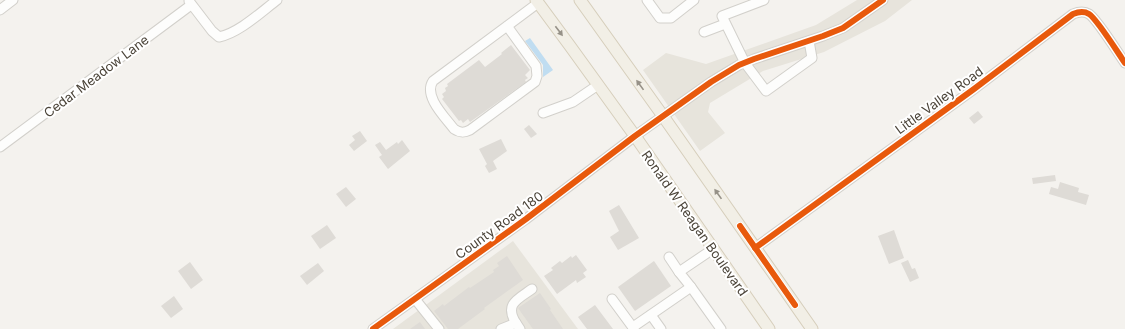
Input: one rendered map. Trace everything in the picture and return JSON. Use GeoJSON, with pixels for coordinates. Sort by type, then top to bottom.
{"type":"FeatureCollection","features":[{"type":"Feature","properties":{"kind":"main road"},"geometry":{"type":"LineString","coordinates":[[580,0],[812,329]]}},
{"type":"Feature","properties":{"kind":"main road","name":"Ronald W Reagan Boulevard"},"geometry":{"type":"LineString","coordinates":[[537,1],[635,136],[769,329]]}},
{"type":"Feature","properties":{"kind":"street"},"geometry":{"type":"LineString","coordinates":[[0,10],[14,0]]}},
{"type":"Feature","properties":{"kind":"street"},"geometry":{"type":"LineString","coordinates":[[190,2],[212,31],[219,37],[227,35],[237,29],[277,0]]}},
{"type":"Feature","properties":{"kind":"street"},"geometry":{"type":"LineString","coordinates":[[647,0],[660,18],[667,19],[671,18],[694,0]]}},
{"type":"Feature","properties":{"kind":"street"},"geometry":{"type":"LineString","coordinates":[[764,0],[722,16],[745,63],[766,91],[812,58],[809,41]]}},
{"type":"Feature","properties":{"kind":"street","name":"County Road 180"},"geometry":{"type":"LineString","coordinates":[[373,329],[574,184],[635,136],[711,82],[745,63],[843,28],[883,0]]}},
{"type":"Feature","properties":{"kind":"street"},"geometry":{"type":"LineString","coordinates":[[507,26],[536,66],[537,76],[535,82],[470,130],[459,132],[454,129],[431,98],[430,85],[433,81],[507,26],[537,1]]}},
{"type":"Feature","properties":{"kind":"street","name":"Cedar Meadow Lane"},"geometry":{"type":"LineString","coordinates":[[0,147],[190,2]]}},
{"type":"Feature","properties":{"kind":"street","name":"Little Valley Road"},"geometry":{"type":"LineString","coordinates":[[755,248],[974,89],[1074,14],[1084,12],[1092,17],[1125,63]]}},
{"type":"Feature","properties":{"kind":"street"},"geometry":{"type":"LineString","coordinates":[[704,32],[725,24]]}},
{"type":"Feature","properties":{"kind":"street"},"geometry":{"type":"LineString","coordinates":[[543,113],[573,102],[598,85]]}},
{"type":"Feature","properties":{"kind":"street"},"geometry":{"type":"LineString","coordinates":[[679,272],[713,249]]}},
{"type":"Feature","properties":{"kind":"street"},"geometry":{"type":"LineString","coordinates":[[669,257],[720,329]]}},
{"type":"Feature","properties":{"kind":"street"},"geometry":{"type":"LineString","coordinates":[[612,299],[633,328],[690,287]]}},
{"type":"Feature","properties":{"kind":"street"},"geometry":{"type":"LineString","coordinates":[[501,329],[518,326],[511,315],[511,308],[516,301],[532,289]]}},
{"type":"Feature","properties":{"kind":"street"},"geometry":{"type":"LineString","coordinates":[[415,299],[439,329]]}},
{"type":"Feature","properties":{"kind":"street"},"geometry":{"type":"LineString","coordinates":[[651,315],[661,329]]}},
{"type":"Feature","properties":{"kind":"shaded area"},"geometry":{"type":"Polygon","coordinates":[[[857,0],[912,0],[885,21],[824,52],[763,71],[710,103],[708,112],[725,133],[700,151],[643,70],[666,53],[706,64],[816,25],[857,0]]]}},
{"type":"Feature","properties":{"kind":"shaded area"},"geometry":{"type":"Polygon","coordinates":[[[513,241],[578,329],[393,329],[513,241]]]}},
{"type":"Feature","properties":{"kind":"water"},"geometry":{"type":"Polygon","coordinates":[[[530,38],[553,70],[543,77],[543,65],[525,41],[530,38]]]}},
{"type":"Feature","properties":{"kind":"building"},"geometry":{"type":"Polygon","coordinates":[[[511,45],[530,70],[525,75],[528,78],[525,80],[526,82],[470,122],[468,119],[463,123],[461,120],[459,121],[442,99],[444,97],[442,94],[446,91],[445,88],[448,86],[447,84],[479,60],[485,67],[511,45]]]}},
{"type":"Feature","properties":{"kind":"building"},"geometry":{"type":"Polygon","coordinates":[[[978,111],[983,117],[974,124],[969,118],[978,111]]]}},
{"type":"Feature","properties":{"kind":"building"},"geometry":{"type":"Polygon","coordinates":[[[529,125],[537,134],[531,138],[524,129],[529,125]]]}},
{"type":"Feature","properties":{"kind":"building"},"geometry":{"type":"Polygon","coordinates":[[[360,131],[367,141],[354,151],[349,145],[355,140],[352,136],[360,131]]]}},
{"type":"Feature","properties":{"kind":"building"},"geometry":{"type":"Polygon","coordinates":[[[501,139],[507,151],[493,161],[497,169],[489,173],[485,166],[487,164],[479,149],[501,139]]]}},
{"type":"Feature","properties":{"kind":"building"},"geometry":{"type":"Polygon","coordinates":[[[402,140],[410,151],[388,169],[379,157],[382,155],[375,145],[380,142],[386,150],[397,142],[398,144],[402,140]]]}},
{"type":"Feature","properties":{"kind":"building"},"geometry":{"type":"Polygon","coordinates":[[[1055,175],[1056,181],[1033,184],[1032,178],[1055,175]]]}},
{"type":"Feature","properties":{"kind":"building"},"geometry":{"type":"Polygon","coordinates":[[[1060,182],[1079,188],[1078,192],[1089,195],[1086,205],[1049,194],[1051,187],[1058,189],[1060,182]]]}},
{"type":"Feature","properties":{"kind":"building"},"geometry":{"type":"Polygon","coordinates":[[[346,187],[356,199],[346,207],[336,194],[346,187]]]}},
{"type":"Feature","properties":{"kind":"building"},"geometry":{"type":"Polygon","coordinates":[[[619,205],[639,238],[618,250],[610,237],[619,231],[609,211],[619,205]]]}},
{"type":"Feature","properties":{"kind":"building"},"geometry":{"type":"Polygon","coordinates":[[[327,225],[336,238],[320,249],[311,236],[327,225]]]}},
{"type":"Feature","properties":{"kind":"building"},"geometry":{"type":"Polygon","coordinates":[[[894,230],[904,258],[889,264],[878,236],[894,230]]]}},
{"type":"Feature","properties":{"kind":"building"},"geometry":{"type":"Polygon","coordinates":[[[576,255],[587,270],[583,273],[586,277],[577,283],[576,280],[557,294],[544,276],[553,270],[551,268],[560,261],[562,263],[571,256],[572,258],[576,255]]]}},
{"type":"Feature","properties":{"kind":"building"},"geometry":{"type":"Polygon","coordinates":[[[507,256],[523,280],[458,329],[448,329],[434,311],[443,304],[444,306],[469,287],[470,288],[494,272],[493,270],[499,266],[497,263],[507,256]]]}},
{"type":"Feature","properties":{"kind":"building"},"geometry":{"type":"Polygon","coordinates":[[[908,260],[912,269],[915,268],[919,278],[910,282],[901,263],[908,260]]]}},
{"type":"Feature","properties":{"kind":"building"},"geometry":{"type":"Polygon","coordinates":[[[654,261],[671,286],[635,311],[618,287],[654,261]]]}},
{"type":"Feature","properties":{"kind":"building"},"geometry":{"type":"Polygon","coordinates":[[[190,262],[203,280],[191,289],[178,271],[190,262]]]}},
{"type":"Feature","properties":{"kind":"building"},"geometry":{"type":"Polygon","coordinates":[[[318,263],[324,271],[307,285],[300,276],[318,263]]]}},
{"type":"Feature","properties":{"kind":"building"},"geometry":{"type":"Polygon","coordinates":[[[540,293],[563,329],[533,329],[518,308],[540,293]]]}},
{"type":"Feature","properties":{"kind":"building"},"geometry":{"type":"Polygon","coordinates":[[[174,296],[183,309],[171,318],[161,306],[174,296]]]}},
{"type":"Feature","properties":{"kind":"building"},"geometry":{"type":"Polygon","coordinates":[[[595,305],[613,329],[587,329],[578,317],[595,305]]]}},
{"type":"Feature","properties":{"kind":"building"},"geometry":{"type":"Polygon","coordinates":[[[420,322],[425,329],[410,329],[420,322]]]}},
{"type":"Feature","properties":{"kind":"cycle path"},"geometry":{"type":"LineString","coordinates":[[373,329],[526,219],[635,136],[711,82],[739,65],[843,28],[883,0]]}},
{"type":"Feature","properties":{"kind":"cycle path"},"geometry":{"type":"LineString","coordinates":[[755,248],[974,89],[1073,14],[1085,12],[1093,17],[1125,63]]}},
{"type":"Feature","properties":{"kind":"cycle path"},"geometry":{"type":"LineString","coordinates":[[740,226],[795,305]]}}]}
